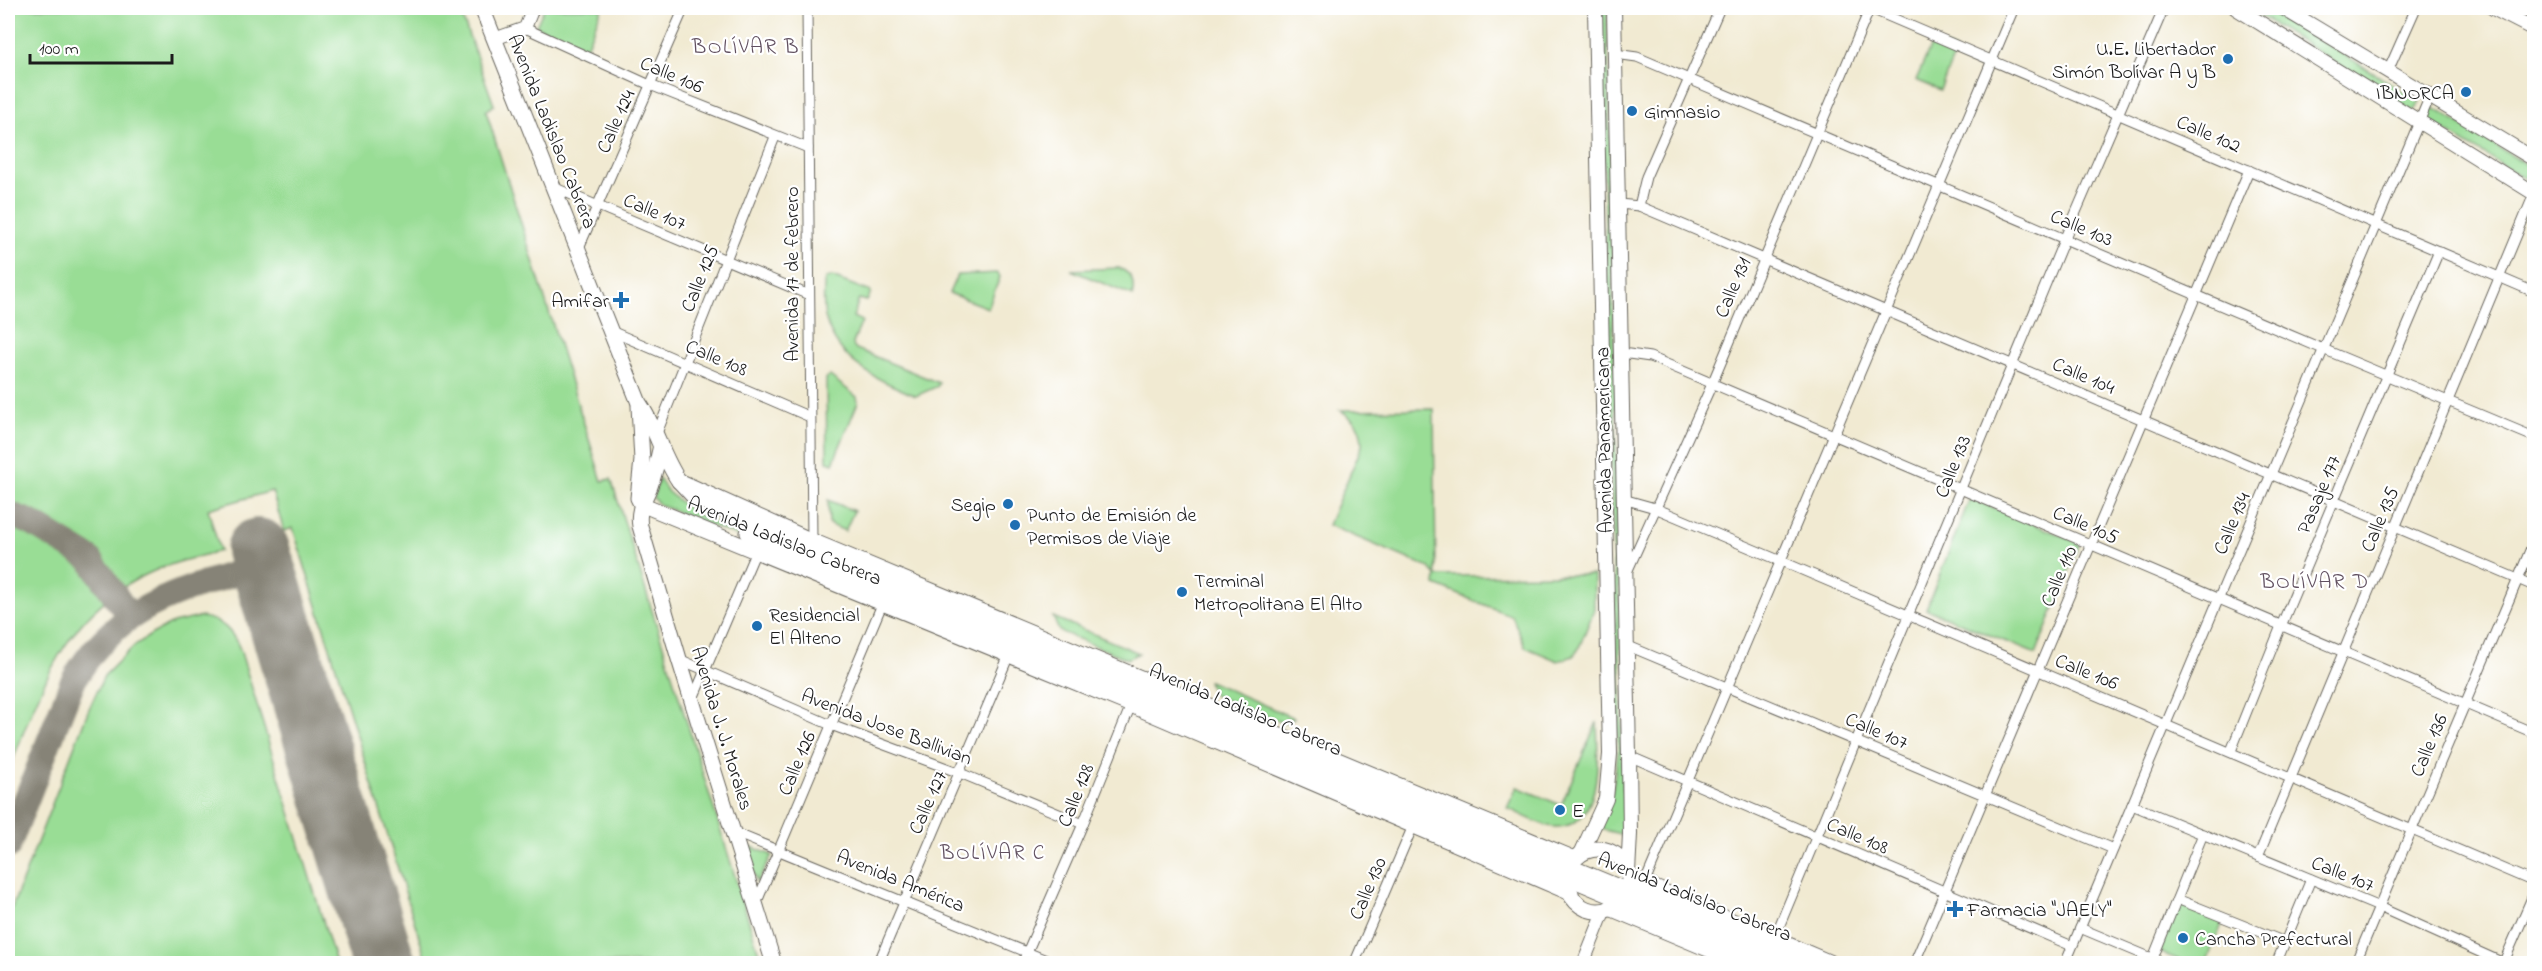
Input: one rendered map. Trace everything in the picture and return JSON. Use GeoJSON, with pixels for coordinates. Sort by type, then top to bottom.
{"type":"FeatureCollection","features":[{"type":"Feature","properties":{"kind":"main road","name":"Avenida Ladislao Cabrera"},"geometry":{"type":"LineString","coordinates":[[482,8],[639,403],[659,439],[672,471],[707,510],[852,578],[1573,870]]}},
{"type":"Feature","properties":{"kind":"main road","name":"Avenida Panamericana"},"geometry":{"type":"LineString","coordinates":[[1573,870],[1605,799],[1610,774],[1595,8]]}},
{"type":"Feature","properties":{"kind":"main road","name":"Avenida Panamericana"},"geometry":{"type":"LineString","coordinates":[[1614,8],[1629,756],[1630,834],[1627,896]]}},
{"type":"Feature","properties":{"kind":"main road"},"geometry":{"type":"LineString","coordinates":[[2236,8],[2535,194]]}},
{"type":"Feature","properties":{"kind":"main road"},"geometry":{"type":"LineString","coordinates":[[2283,8],[2535,159]]}},
{"type":"Feature","properties":{"kind":"main road"},"geometry":{"type":"LineString","coordinates":[[2493,8],[2535,29]]}},
{"type":"Feature","properties":{"kind":"main road","name":"Avenida Ladislao Cabrera"},"geometry":{"type":"LineString","coordinates":[[639,403],[642,441],[638,498],[641,504],[1131,705],[1413,826],[1573,870]]}},
{"type":"Feature","properties":{"kind":"main road"},"geometry":{"type":"LineString","coordinates":[[641,504],[649,488],[659,439]]}},
{"type":"Feature","properties":{"kind":"main road","name":"Avenida Ladislao Cabrera"},"geometry":{"type":"LineString","coordinates":[[680,481],[812,541],[1573,870],[1774,963]]}},
{"type":"Feature","properties":{"kind":"main road","name":"Avenida J. J. Morales"},"geometry":{"type":"LineString","coordinates":[[641,504],[640,526],[774,963]]}},
{"type":"Feature","properties":{"kind":"main road","name":"Avenida Ladislao Cabrera"},"geometry":{"type":"LineString","coordinates":[[707,510],[1573,870]]}},
{"type":"Feature","properties":{"kind":"main road"},"geometry":{"type":"LineString","coordinates":[[823,578],[852,578],[876,599]]}},
{"type":"Feature","properties":{"kind":"main road"},"geometry":{"type":"LineString","coordinates":[[1608,619],[1625,619]]}},
{"type":"Feature","properties":{"kind":"main road"},"geometry":{"type":"LineString","coordinates":[[1593,849],[1606,850],[1617,856],[1627,896],[1597,910],[1581,905],[1573,870],[1593,849]]}},
{"type":"Feature","properties":{"kind":"main road","name":"Avenida Ladislao Cabrera"},"geometry":{"type":"LineString","coordinates":[[1627,896],[1774,939],[1833,963]]}},
{"type":"Feature","properties":{"kind":"main road","name":"Avenida Ladislao Cabrera"},"geometry":{"type":"LineString","coordinates":[[1627,896],[1744,963]]}},
{"type":"Feature","properties":{"kind":"main road","name":"Avenida Ladislao Cabrera"},"geometry":{"type":"LineString","coordinates":[[1627,896],[1804,963]]}},
{"type":"Feature","properties":{"kind":"street"},"geometry":{"type":"LineString","coordinates":[[494,39],[525,28],[533,8]]}},
{"type":"Feature","properties":{"kind":"street","name":"Calle 124"},"geometry":{"type":"LineString","coordinates":[[578,250],[684,8]]}},
{"type":"Feature","properties":{"kind":"street","name":"Avenida 17 de febrero"},"geometry":{"type":"LineString","coordinates":[[807,8],[812,541]]}},
{"type":"Feature","properties":{"kind":"street"},"geometry":{"type":"LineString","coordinates":[[1639,206],[1646,177],[1720,8]]}},
{"type":"Feature","properties":{"kind":"street","name":"Calle 102"},"geometry":{"type":"LineString","coordinates":[[1870,8],[2535,292]]}},
{"type":"Feature","properties":{"kind":"street","name":"Calle 131"},"geometry":{"type":"LineString","coordinates":[[1624,579],[1765,261],[1870,8]]}},
{"type":"Feature","properties":{"kind":"street"},"geometry":{"type":"LineString","coordinates":[[1583,963],[1627,896],[1688,781],[2014,8]]}},
{"type":"Feature","properties":{"kind":"street","name":"Calle 133"},"geometry":{"type":"LineString","coordinates":[[1774,939],[2064,240],[2164,8]]}},
{"type":"Feature","properties":{"kind":"street"},"geometry":{"type":"LineString","coordinates":[[2388,71],[2416,8]]}},
{"type":"Feature","properties":{"kind":"street","name":"Calle 106"},"geometry":{"type":"LineString","coordinates":[[525,28],[650,85],[775,137],[808,148]]}},
{"type":"Feature","properties":{"kind":"street","name":"Calle 103"},"geometry":{"type":"LineString","coordinates":[[1615,54],[1637,57],[1688,78],[2323,350],[2535,436]]}},
{"type":"Feature","properties":{"kind":"street","name":"Calle 134"},"geometry":{"type":"LineString","coordinates":[[2065,963],[2430,96]]}},
{"type":"Feature","properties":{"kind":"street","name":"Calle 125"},"geometry":{"type":"LineString","coordinates":[[659,439],[684,362],[775,137]]}},
{"type":"Feature","properties":{"kind":"street","name":"Calle 110"},"geometry":{"type":"LineString","coordinates":[[1914,963],[2249,170]]}},
{"type":"Feature","properties":{"kind":"street","name":"Calle 107"},"geometry":{"type":"LineString","coordinates":[[553,187],[809,295]]}},
{"type":"Feature","properties":{"kind":"street","name":"Calle 135"},"geometry":{"type":"LineString","coordinates":[[2258,857],[2535,194]]}},
{"type":"Feature","properties":{"kind":"street","name":"Calle 104"},"geometry":{"type":"LineString","coordinates":[[1619,204],[1639,206],[2535,586]]}},
{"type":"Feature","properties":{"kind":"street","name":"Pasaje 177"},"geometry":{"type":"LineString","coordinates":[[2230,752],[2439,251]]}},
{"type":"Feature","properties":{"kind":"street","name":"Calle 108"},"geometry":{"type":"LineString","coordinates":[[610,330],[810,417]]}},
{"type":"Feature","properties":{"kind":"street","name":"Calle 105"},"geometry":{"type":"LineString","coordinates":[[1622,353],[1650,357],[2535,733]]}},
{"type":"Feature","properties":{"kind":"street","name":"Calle 106"},"geometry":{"type":"LineString","coordinates":[[1623,499],[1655,508],[2166,723],[2535,882]]}},
{"type":"Feature","properties":{"kind":"street","name":"Calle 136"},"geometry":{"type":"LineString","coordinates":[[2355,963],[2535,541]]}},
{"type":"Feature","properties":{"kind":"street"},"geometry":{"type":"LineString","coordinates":[[692,701],[756,551]]}},
{"type":"Feature","properties":{"kind":"street","name":"Calle 126"},"geometry":{"type":"LineString","coordinates":[[756,904],[831,725],[876,599]]}},
{"type":"Feature","properties":{"kind":"street","name":"Calle 107"},"geometry":{"type":"LineString","coordinates":[[1626,645],[2113,849]]}},
{"type":"Feature","properties":{"kind":"street","name":"Calle 127"},"geometry":{"type":"LineString","coordinates":[[878,963],[1008,655]]}},
{"type":"Feature","properties":{"kind":"street","name":"Avenida Jose Ballivian"},"geometry":{"type":"LineString","coordinates":[[679,659],[831,725],[960,772],[1083,824]]}},
{"type":"Feature","properties":{"kind":"street","name":"Calle 128"},"geometry":{"type":"LineString","coordinates":[[1022,963],[1083,824],[1131,705]]}},
{"type":"Feature","properties":{"kind":"street","name":"Calle 108"},"geometry":{"type":"LineString","coordinates":[[1629,756],[2072,946]]}},
{"type":"Feature","properties":{"kind":"street","name":"Calle 107"},"geometry":{"type":"LineString","coordinates":[[2132,805],[2379,907],[2504,963]]}},
{"type":"Feature","properties":{"kind":"street","name":"Calle 130"},"geometry":{"type":"LineString","coordinates":[[1354,963],[1413,826]]}},
{"type":"Feature","properties":{"kind":"street","name":"Avenida América"},"geometry":{"type":"LineString","coordinates":[[732,832],[1056,963]]}},
{"type":"Feature","properties":{"kind":"street"},"geometry":{"type":"LineString","coordinates":[[2153,958],[2203,834]]}},
{"type":"Feature","properties":{"kind":"street"},"geometry":{"type":"LineString","coordinates":[[2276,963],[2311,879]]}},
{"type":"Feature","properties":{"kind":"street"},"geometry":{"type":"LineString","coordinates":[[2504,963],[2535,893]]}},
{"type":"Feature","properties":{"kind":"street"},"geometry":{"type":"LineString","coordinates":[[2177,899],[2285,942]]}},
{"type":"Feature","properties":{"kind":"street"},"geometry":{"type":"LineString","coordinates":[[2080,928],[2166,963]]}},
{"type":"Feature","properties":{"kind":"green space"},"geometry":{"type":"Polygon","coordinates":[[[8,8],[459,8],[494,105],[486,111],[602,481],[611,479],[762,963],[427,963],[293,528],[284,531],[272,491],[208,509],[220,551],[154,571],[123,587],[98,607],[59,655],[32,712],[8,773],[8,8]]]}},
{"type":"Feature","properties":{"kind":"green space"},"geometry":{"type":"Polygon","coordinates":[[[544,8],[602,8],[586,48],[536,26],[544,8]]]}},
{"type":"Feature","properties":{"kind":"green space"},"geometry":{"type":"Polygon","coordinates":[[[1600,8],[1607,8],[1624,835],[1600,829],[1612,792],[1618,753],[1600,8]]]}},
{"type":"Feature","properties":{"kind":"green space"},"geometry":{"type":"Polygon","coordinates":[[[2248,8],[2270,8],[2420,102],[2413,112],[2248,8]]]}},
{"type":"Feature","properties":{"kind":"green space"},"geometry":{"type":"Polygon","coordinates":[[[1933,41],[1956,51],[1940,90],[1916,80],[1933,41]]]}},
{"type":"Feature","properties":{"kind":"green space"},"geometry":{"type":"Polygon","coordinates":[[[2432,107],[2534,169],[2534,184],[2425,119],[2432,107]]]}},
{"type":"Feature","properties":{"kind":"green space"},"geometry":{"type":"Polygon","coordinates":[[[1119,268],[1132,279],[1133,296],[1071,270],[1119,268]]]}},
{"type":"Feature","properties":{"kind":"green space"},"geometry":{"type":"Polygon","coordinates":[[[998,273],[1000,277],[988,308],[949,293],[957,275],[998,273]]]}},
{"type":"Feature","properties":{"kind":"green space"},"geometry":{"type":"Polygon","coordinates":[[[832,277],[871,292],[867,301],[859,299],[853,317],[862,321],[853,343],[854,348],[939,383],[938,386],[916,396],[875,377],[850,359],[832,335],[825,316],[824,283],[826,278],[832,277]]]}},
{"type":"Feature","properties":{"kind":"green space"},"geometry":{"type":"Polygon","coordinates":[[[830,376],[857,397],[858,402],[833,463],[827,461],[826,378],[830,376]]]}},
{"type":"Feature","properties":{"kind":"green space"},"geometry":{"type":"Polygon","coordinates":[[[1434,409],[1436,576],[1430,568],[1328,525],[1362,446],[1361,434],[1357,425],[1340,410],[1434,409]]]}},
{"type":"Feature","properties":{"kind":"green space"},"geometry":{"type":"Polygon","coordinates":[[[659,478],[668,492],[694,513],[833,575],[660,505],[653,498],[659,478]]]}},
{"type":"Feature","properties":{"kind":"green space"},"geometry":{"type":"Polygon","coordinates":[[[1970,498],[2080,543],[2036,654],[1926,609],[1970,498]]]}},
{"type":"Feature","properties":{"kind":"green space"},"geometry":{"type":"Polygon","coordinates":[[[828,500],[854,511],[845,531],[829,524],[828,500]]]}},
{"type":"Feature","properties":{"kind":"green space"},"geometry":{"type":"Polygon","coordinates":[[[1594,575],[1594,610],[1578,650],[1573,656],[1558,661],[1525,647],[1512,616],[1435,585],[1436,576],[1594,575]]]}},
{"type":"Feature","properties":{"kind":"green space"},"geometry":{"type":"Polygon","coordinates":[[[200,617],[214,620],[225,627],[240,649],[336,963],[8,963],[8,918],[88,711],[104,676],[135,645],[152,634],[173,623],[200,617]]]}},
{"type":"Feature","properties":{"kind":"green space"},"geometry":{"type":"Polygon","coordinates":[[[1053,617],[1139,653],[1127,659],[1059,631],[1053,617]]]}},
{"type":"Feature","properties":{"kind":"green space"},"geometry":{"type":"Polygon","coordinates":[[[1208,681],[1294,718],[1283,723],[1213,695],[1208,681]]]}},
{"type":"Feature","properties":{"kind":"green space"},"geometry":{"type":"Polygon","coordinates":[[[1597,722],[1598,752],[1595,786],[1590,802],[1582,815],[1571,824],[1555,827],[1537,822],[1507,808],[1517,787],[1561,805],[1597,722]]]}},
{"type":"Feature","properties":{"kind":"green space"},"geometry":{"type":"Polygon","coordinates":[[[744,844],[772,855],[757,883],[744,844]]]}},
{"type":"Feature","properties":{"kind":"green space"},"geometry":{"type":"Polygon","coordinates":[[[2178,904],[2223,922],[2206,963],[2187,963],[2159,952],[2178,904]]]}},
{"type":"Feature","properties":{"kind":"taxiway"},"geometry":{"type":"LineString","coordinates":[[8,514],[30,522],[89,558],[130,617]]}},
{"type":"Feature","properties":{"kind":"taxiway"},"geometry":{"type":"LineString","coordinates":[[8,846],[72,683],[89,656],[109,635],[130,618],[153,604],[178,593],[262,565]]}},
{"type":"Feature","properties":{"kind":"runway"},"geometry":{"type":"LineString","coordinates":[[258,550],[384,964]]}},
{"type":"Feature","properties":{"kind":"place","name":"U.E. Libertador Simón Bolívar A y B"},"geometry":{"type":"Point","coordinates":[2228,59]}},
{"type":"Feature","properties":{"kind":"place","name":"IBNORCA"},"geometry":{"type":"Point","coordinates":[2466,92]}},
{"type":"Feature","properties":{"kind":"place","name":"Gimnasio"},"geometry":{"type":"Point","coordinates":[1632,111]}},
{"type":"Feature","properties":{"kind":"place","name":"Amifar"},"geometry":{"type":"Point","coordinates":[621,300]}},
{"type":"Feature","properties":{"kind":"place","name":"Segip"},"geometry":{"type":"Point","coordinates":[1008,504]}},
{"type":"Feature","properties":{"kind":"place","name":"Punto de Emisión de Permisos de Viaje"},"geometry":{"type":"Point","coordinates":[1015,525]}},
{"type":"Feature","properties":{"kind":"place","name":"Terminal Metropolitana El Alto"},"geometry":{"type":"Point","coordinates":[1182,592]}},
{"type":"Feature","properties":{"kind":"place","name":"Residencial El Alteno"},"geometry":{"type":"Point","coordinates":[757,626]}},
{"type":"Feature","properties":{"kind":"place","name":"E"},"geometry":{"type":"Point","coordinates":[1560,810]}},
{"type":"Feature","properties":{"kind":"place","name":"Farmacia \"JAELY\""},"geometry":{"type":"Point","coordinates":[1955,909]}},
{"type":"Feature","properties":{"kind":"place","name":"Cancha Prefectural"},"geometry":{"type":"Point","coordinates":[2183,938]}},
{"type":"Feature","properties":{"kind":"district","name":"BOLÍVAR B"},"geometry":{"type":"Point","coordinates":[746,46]}},
{"type":"Feature","properties":{"kind":"district","name":"BOLÍVAR D"},"geometry":{"type":"Point","coordinates":[2315,581]}},
{"type":"Feature","properties":{"kind":"district","name":"BOLÍVAR C"},"geometry":{"type":"Point","coordinates":[993,852]}}]}
